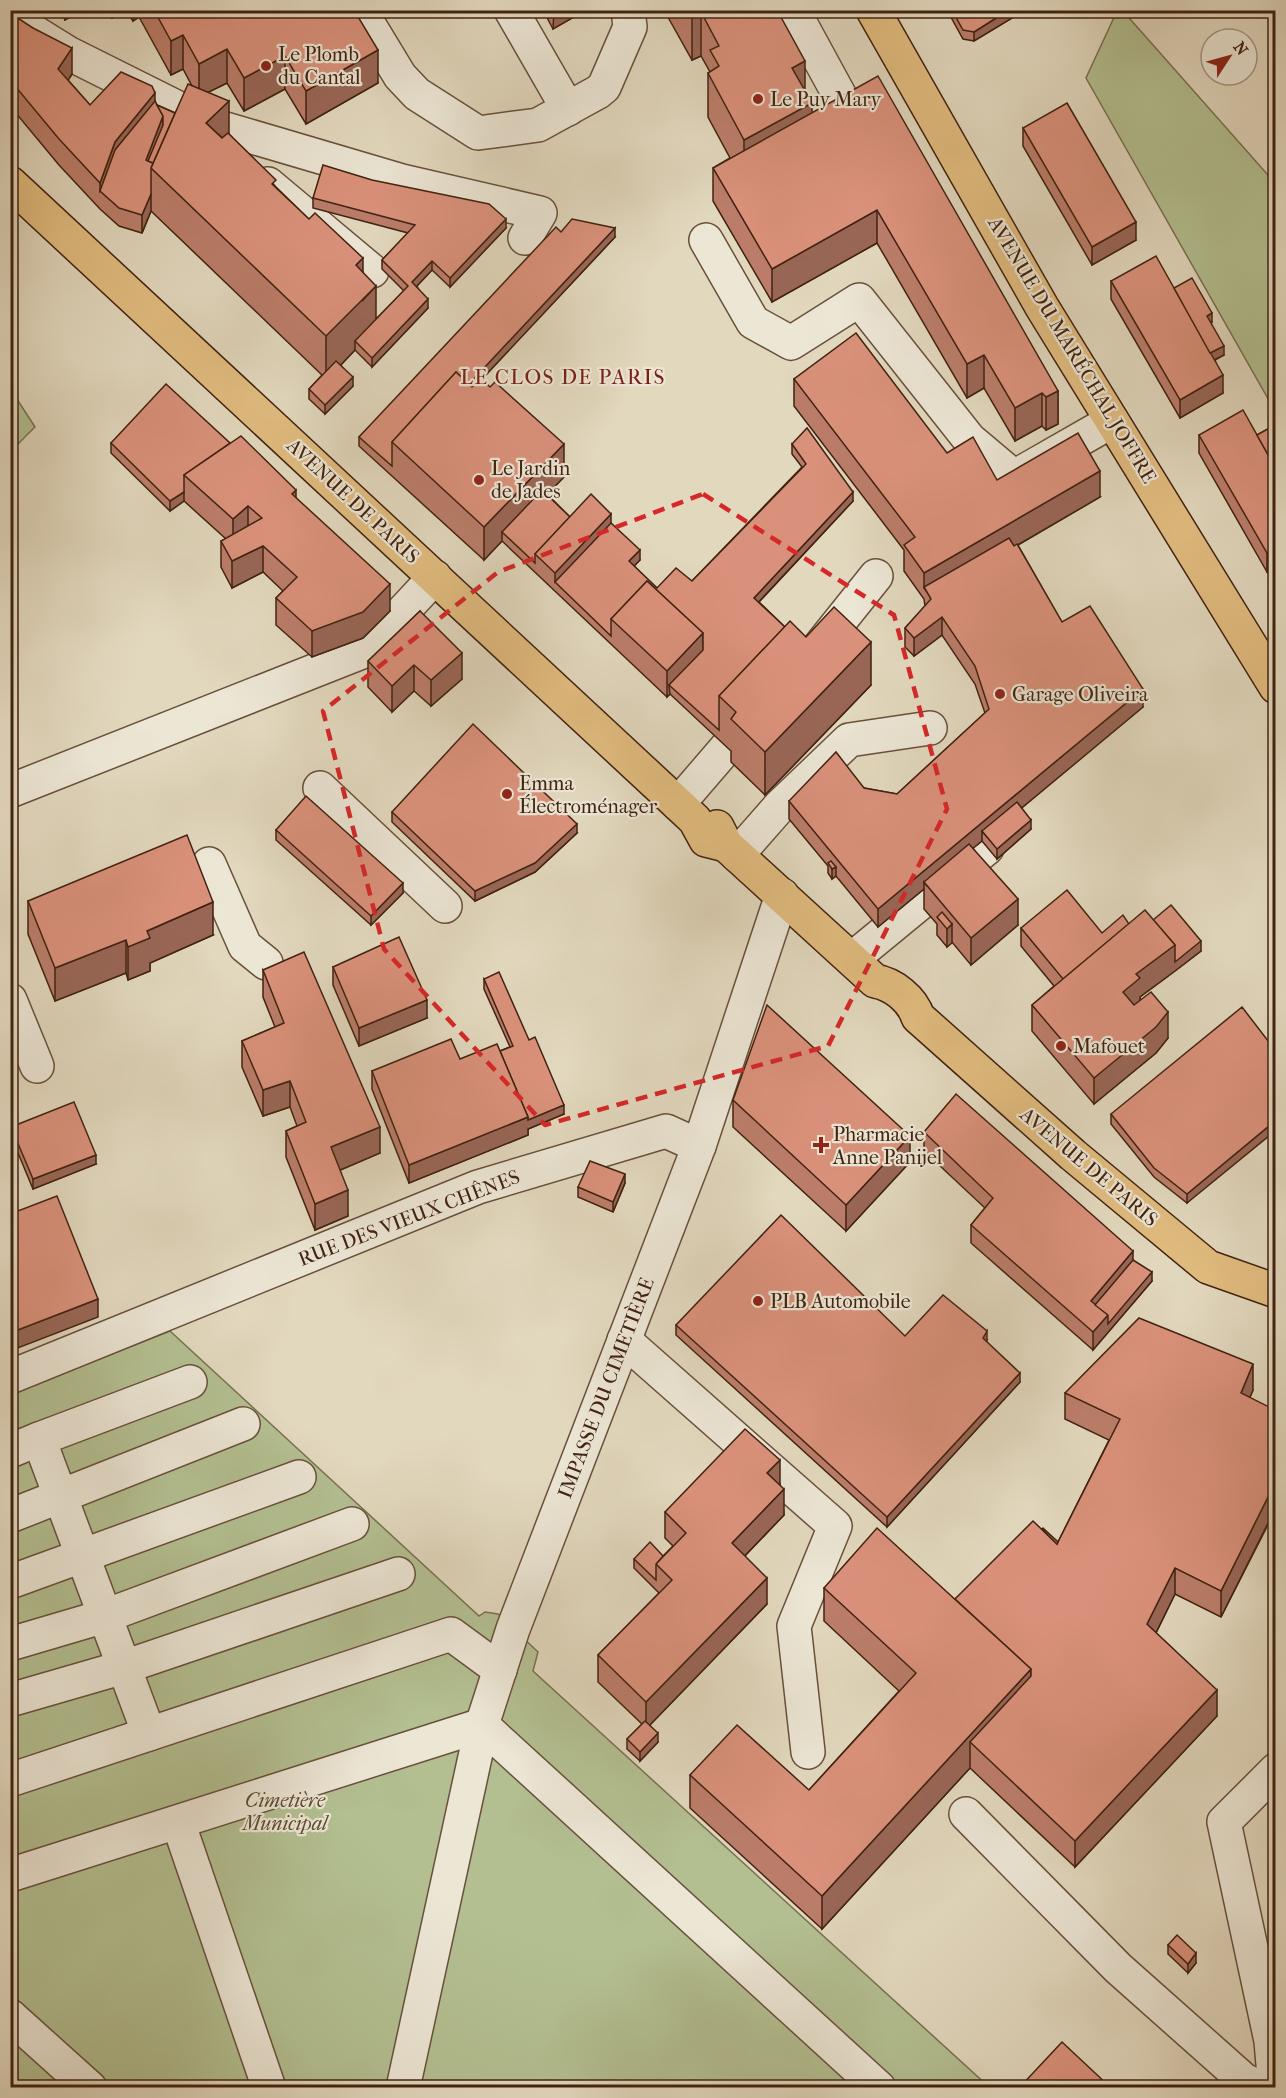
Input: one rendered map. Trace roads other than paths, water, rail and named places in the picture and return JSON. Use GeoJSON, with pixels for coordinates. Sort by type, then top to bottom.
{"type":"FeatureCollection","features":[{"type":"Feature","properties":{"kind":"main road","name":"AVENUE DU MARÉCHAL JOFFRE"},"geometry":{"type":"LineString","coordinates":[[873,10],[1042,307],[1275,687]]}},
{"type":"Feature","properties":{"kind":"main road","name":"AVENUE DE PARIS"},"geometry":{"type":"LineString","coordinates":[[10,183],[686,812],[706,840],[731,850],[864,970],[878,1000],[904,1021],[918,1017],[1072,1155],[1208,1267],[1275,1291]]}},
{"type":"Feature","properties":{"kind":"street"},"geometry":{"type":"LineString","coordinates":[[360,10],[399,76],[417,94],[478,133],[538,125],[604,87],[630,27],[628,10]]}},
{"type":"Feature","properties":{"kind":"street"},"geometry":{"type":"LineString","coordinates":[[511,10],[568,108]]}},
{"type":"Feature","properties":{"kind":"street"},"geometry":{"type":"LineString","coordinates":[[793,10],[848,111]]}},
{"type":"Feature","properties":{"kind":"street"},"geometry":{"type":"LineString","coordinates":[[10,17],[178,118],[239,132],[402,181],[540,213],[525,238]]}},
{"type":"Feature","properties":{"kind":"street"},"geometry":{"type":"LineString","coordinates":[[239,132],[247,166],[372,271]]}},
{"type":"Feature","properties":{"kind":"street"},"geometry":{"type":"LineString","coordinates":[[706,240],[753,322],[791,343],[859,300],[969,439],[1014,477],[1112,421]]}},
{"type":"Feature","properties":{"kind":"street"},"geometry":{"type":"LineString","coordinates":[[798,673],[876,576]]}},
{"type":"Feature","properties":{"kind":"street"},"geometry":{"type":"LineString","coordinates":[[10,791],[367,650],[435,577]]}},
{"type":"Feature","properties":{"kind":"street"},"geometry":{"type":"LineString","coordinates":[[731,850],[849,740],[930,728]]}},
{"type":"Feature","properties":{"kind":"street"},"geometry":{"type":"LineString","coordinates":[[686,812],[727,747]]}},
{"type":"Feature","properties":{"kind":"street"},"geometry":{"type":"LineString","coordinates":[[320,788],[445,906]]}},
{"type":"Feature","properties":{"kind":"street"},"geometry":{"type":"LineString","coordinates":[[864,970],[987,848]]}},
{"type":"Feature","properties":{"kind":"street"},"geometry":{"type":"LineString","coordinates":[[209,864],[245,946],[266,963]]}},
{"type":"Feature","properties":{"kind":"street"},"geometry":{"type":"LineString","coordinates":[[699,1146],[782,895]]}},
{"type":"Feature","properties":{"kind":"street"},"geometry":{"type":"LineString","coordinates":[[10,1000],[37,1066]]}},
{"type":"Feature","properties":{"kind":"street","name":"RUE DES VIEUX CHÊNES"},"geometry":{"type":"LineString","coordinates":[[10,1377],[478,1187],[666,1131],[699,1146]]}},
{"type":"Feature","properties":{"kind":"street","name":"IMPASSE DU CIMETIÈRE"},"geometry":{"type":"LineString","coordinates":[[403,2088],[482,1725],[513,1629],[699,1146]]}},
{"type":"Feature","properties":{"kind":"street"},"geometry":{"type":"LineString","coordinates":[[624,1340],[835,1526],[794,1626],[808,1752]]}},
{"type":"Feature","properties":{"kind":"street"},"geometry":{"type":"LineString","coordinates":[[149,1734],[60,1496],[25,1445],[190,1382]]}},
{"type":"Feature","properties":{"kind":"street"},"geometry":{"type":"LineString","coordinates":[[10,1516],[243,1424]]}},
{"type":"Feature","properties":{"kind":"street"},"geometry":{"type":"LineString","coordinates":[[10,1582],[299,1477]]}},
{"type":"Feature","properties":{"kind":"street"},"geometry":{"type":"LineString","coordinates":[[10,1644],[105,1616],[352,1524]]}},
{"type":"Feature","properties":{"kind":"street"},"geometry":{"type":"LineString","coordinates":[[10,1700],[124,1667],[398,1574]]}},
{"type":"Feature","properties":{"kind":"street"},"geometry":{"type":"LineString","coordinates":[[10,1780],[451,1634],[500,1670]]}},
{"type":"Feature","properties":{"kind":"street"},"geometry":{"type":"LineString","coordinates":[[10,1875],[482,1725],[879,2088]]}},
{"type":"Feature","properties":{"kind":"street"},"geometry":{"type":"LineString","coordinates":[[1275,1770],[1224,1822],[1271,2041],[1275,2088]]}},
{"type":"Feature","properties":{"kind":"street"},"geometry":{"type":"LineString","coordinates":[[966,1814],[1118,1968],[1244,2080],[1261,2088]]}},
{"type":"Feature","properties":{"kind":"street"},"geometry":{"type":"LineString","coordinates":[[178,1822],[269,2088]]}},
{"type":"Feature","properties":{"kind":"street"},"geometry":{"type":"LineString","coordinates":[[10,2016],[90,2088]]}},
{"type":"Feature","properties":{"kind":"place","name":"Le Plomb du Cantal"},"geometry":{"type":"Point","coordinates":[266,66]}},
{"type":"Feature","properties":{"kind":"place","name":"Le Puy Mary"},"geometry":{"type":"Point","coordinates":[758,99]}},
{"type":"Feature","properties":{"kind":"place","name":"Le Jardin de Jades"},"geometry":{"type":"Point","coordinates":[479,480]}},
{"type":"Feature","properties":{"kind":"place","name":"Garage Oliveira"},"geometry":{"type":"Point","coordinates":[1000,694]}},
{"type":"Feature","properties":{"kind":"place","name":"Emma Électroménager"},"geometry":{"type":"Point","coordinates":[507,794]}},
{"type":"Feature","properties":{"kind":"place","name":"Mafouet"},"geometry":{"type":"Point","coordinates":[1061,1046]}},
{"type":"Feature","properties":{"kind":"place","name":"Pharmacie Anne Panijel"},"geometry":{"type":"Point","coordinates":[821,1145]}},
{"type":"Feature","properties":{"kind":"place","name":"PLB Automobile"},"geometry":{"type":"Point","coordinates":[758,1301]}},
{"type":"Feature","properties":{"kind":"district","name":"LE CLOS DE PARIS"},"geometry":{"type":"Point","coordinates":[563,377]}},
{"type":"Feature","properties":{"kind":"park label","name":"Cimetière Municipal"},"geometry":{"type":"Point","coordinates":[285,1812]}}]}
